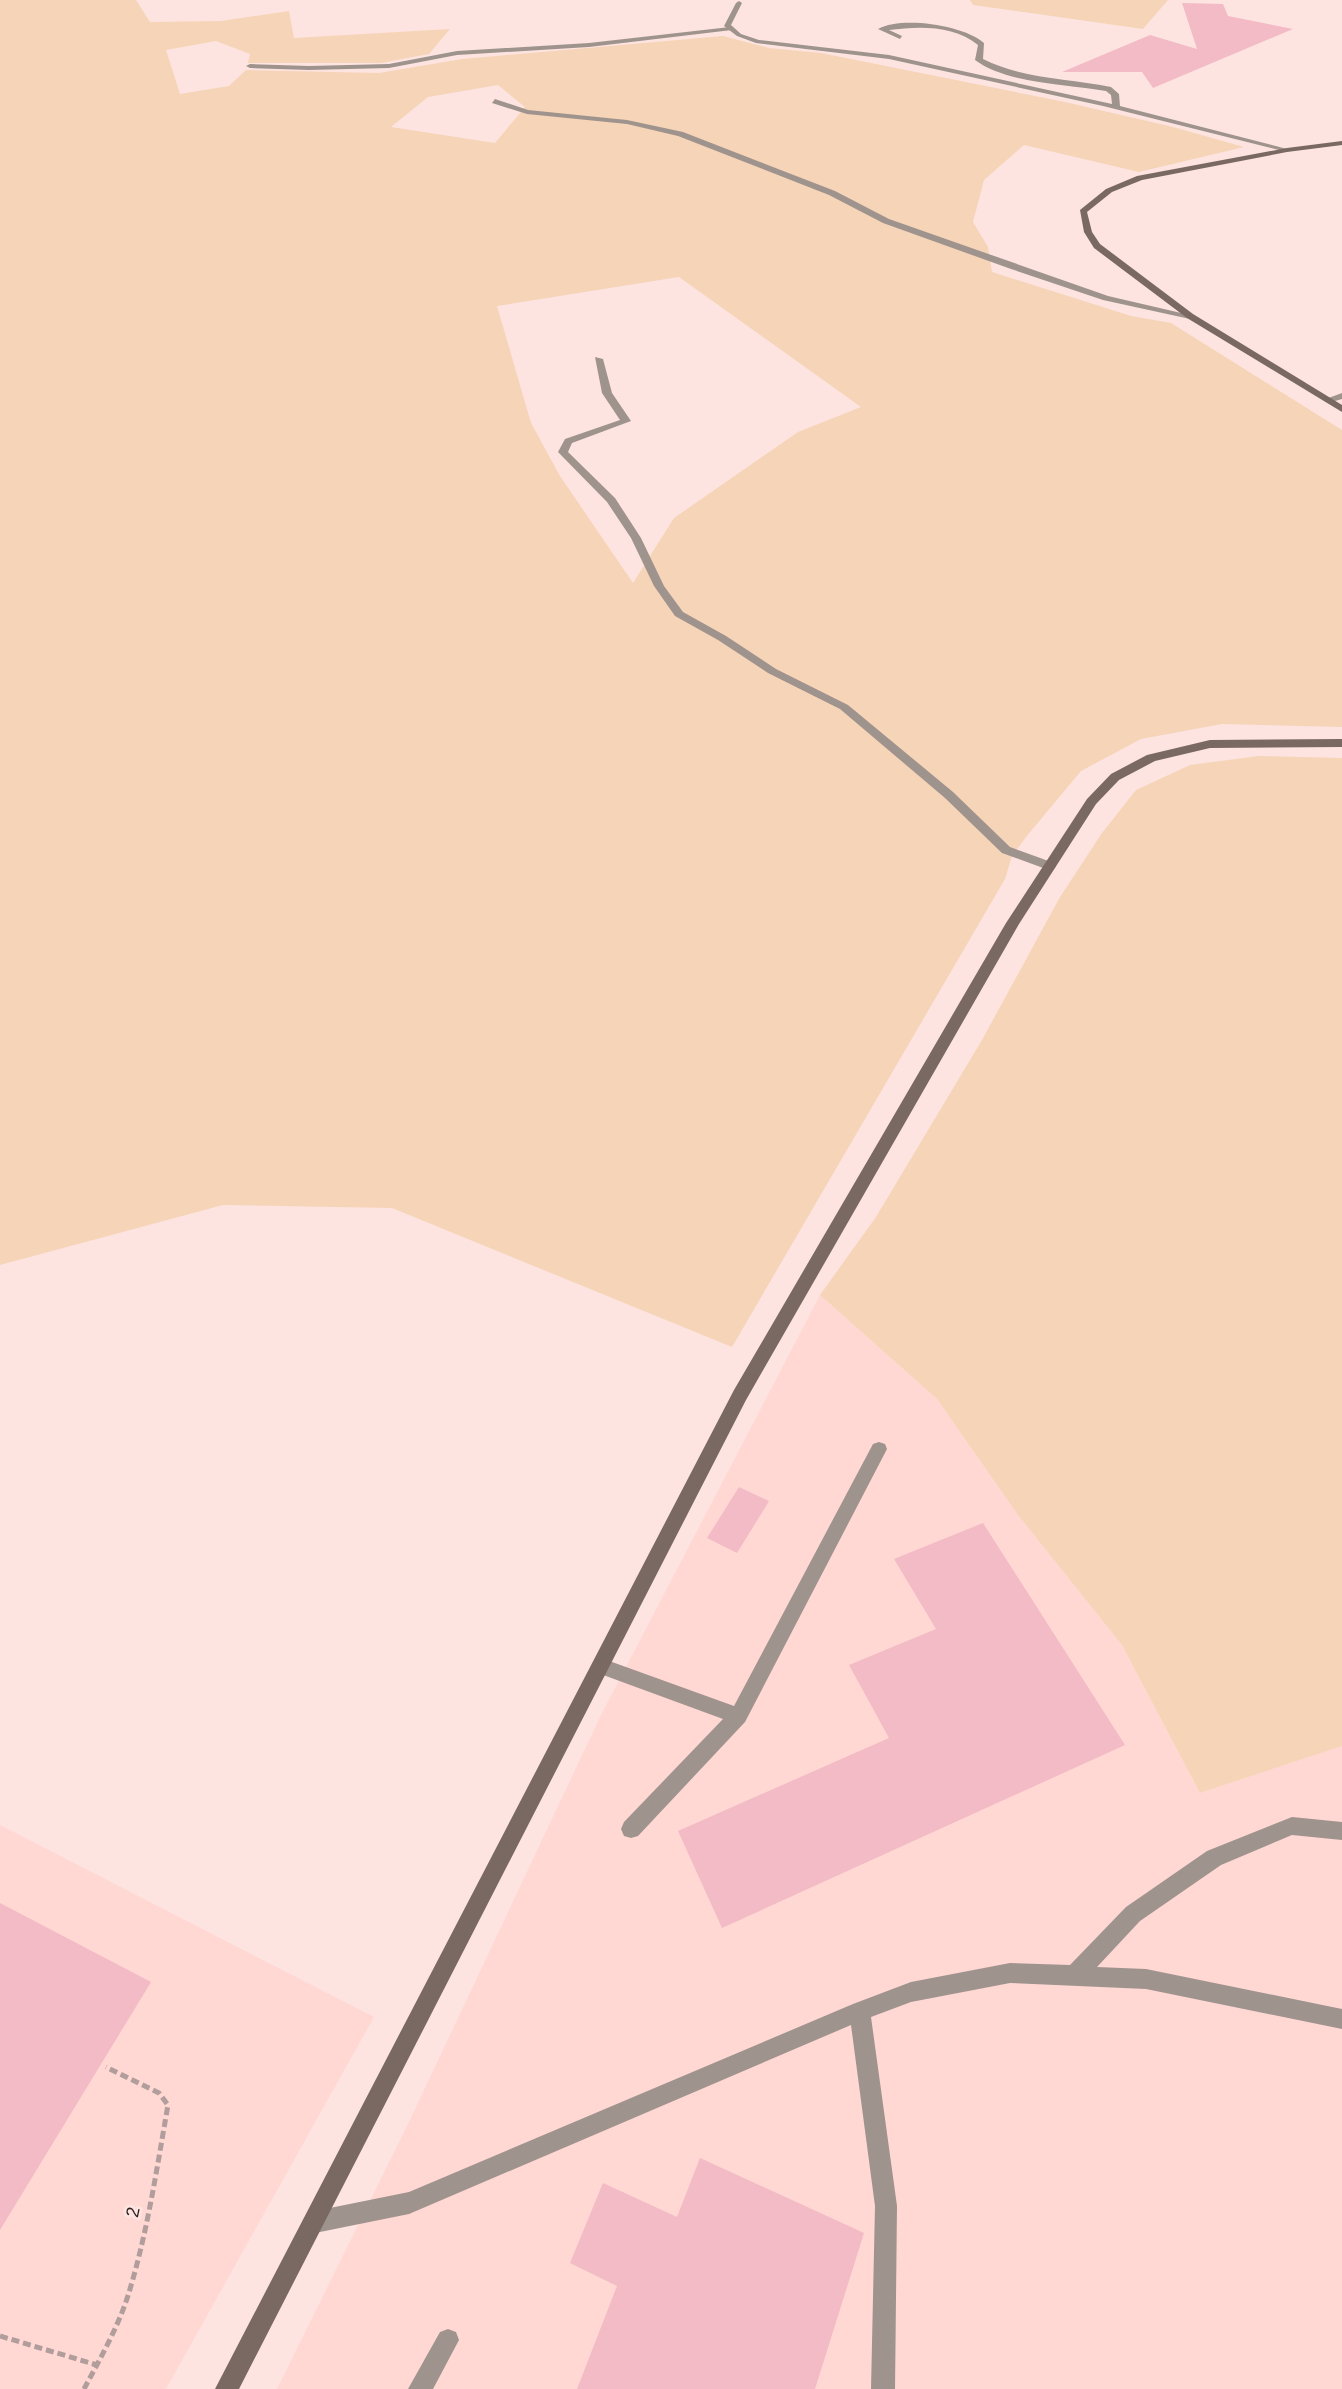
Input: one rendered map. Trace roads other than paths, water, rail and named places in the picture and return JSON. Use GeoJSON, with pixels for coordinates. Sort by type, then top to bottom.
{"type":"FeatureCollection","features":[{"type":"Feature","properties":{"kind":"street"},"geometry":{"type":"LineString","coordinates":[[730,29],[727,26],[728,21],[738,2],[750,0]]}},
{"type":"Feature","properties":{"kind":"street"},"geometry":{"type":"LineString","coordinates":[[900,37],[882,29],[921,26],[968,34],[982,44],[979,60],[987,65],[1022,75],[1108,89],[1116,94],[1116,107]]}},
{"type":"Feature","properties":{"kind":"street"},"geometry":{"type":"LineString","coordinates":[[250,66],[309,68],[389,66],[457,53],[589,45],[730,29],[758,42],[889,57],[1116,107],[1287,150]]}},
{"type":"Feature","properties":{"kind":"street"},"geometry":{"type":"LineString","coordinates":[[495,101],[527,112],[627,122],[680,134],[832,193],[886,221],[1004,264],[1106,298],[1190,316]]}},
{"type":"Feature","properties":{"kind":"street"},"geometry":{"type":"LineString","coordinates":[[1342,143],[1287,150],[1140,178],[1118,185],[1099,196],[1083,212],[1088,232],[1097,246],[1190,316],[1342,409]]}},
{"type":"Feature","properties":{"kind":"street"},"geometry":{"type":"LineString","coordinates":[[598,359],[607,393],[626,421],[567,441],[563,452],[611,500],[636,538],[659,586],[679,614],[722,638],[772,671],[844,707],[949,795],[1006,850],[1050,866]]}},
{"type":"Feature","properties":{"kind":"street"},"geometry":{"type":"LineString","coordinates":[[1328,400],[1342,396]]}},
{"type":"Feature","properties":{"kind":"street"},"geometry":{"type":"LineString","coordinates":[[227,2389],[740,1395],[1007,933],[1091,801],[1115,777],[1151,758],[1210,744],[1342,743]]}},
{"type":"Feature","properties":{"kind":"street"},"geometry":{"type":"LineString","coordinates":[[631,1829],[738,1716],[879,1449]]}},
{"type":"Feature","properties":{"kind":"street"},"geometry":{"type":"LineString","coordinates":[[601,1666],[738,1716]]}},
{"type":"Feature","properties":{"kind":"street"},"geometry":{"type":"LineString","coordinates":[[1074,1976],[1133,1914],[1214,1858],[1292,1826],[1342,1831]]}},
{"type":"Feature","properties":{"kind":"street"},"geometry":{"type":"LineString","coordinates":[[315,2222],[409,2203],[860,2011],[911,1992],[1010,1973],[1146,1979],[1342,2019]]}},
{"type":"Feature","properties":{"kind":"street"},"geometry":{"type":"LineString","coordinates":[[860,2011],[886,2206],[883,2389]]}},
{"type":"Feature","properties":{"kind":"street"},"geometry":{"type":"LineString","coordinates":[[420,2389],[448,2340]]}}]}
